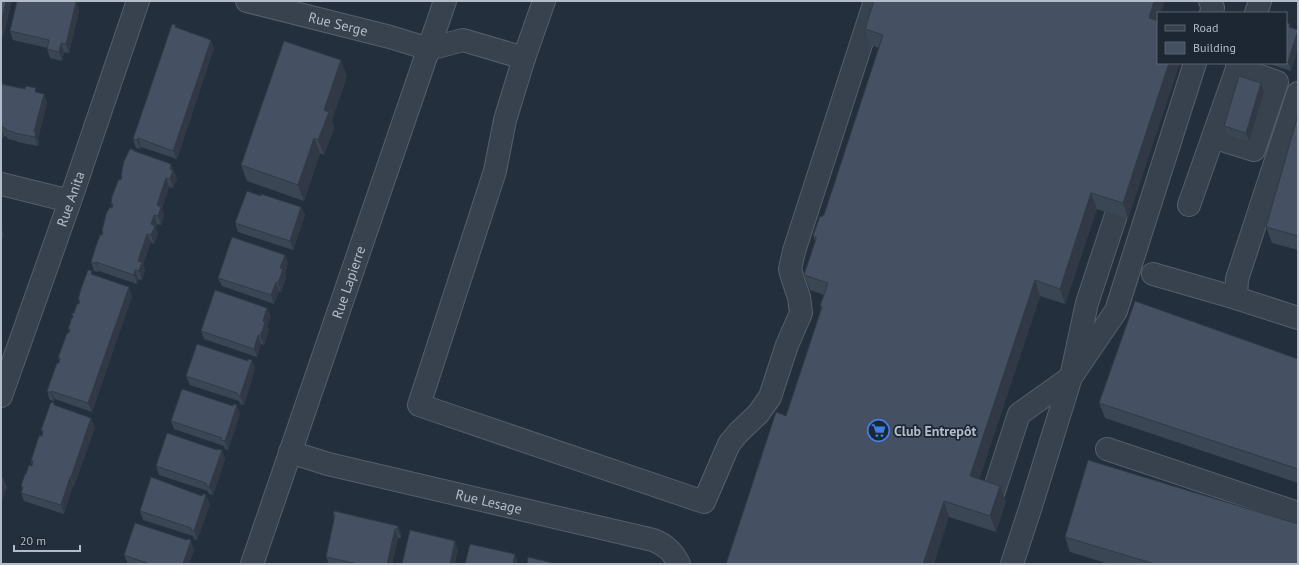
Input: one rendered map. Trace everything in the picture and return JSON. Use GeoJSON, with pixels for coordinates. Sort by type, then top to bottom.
{"type":"FeatureCollection","features":[{"type":"Feature","properties":{"kind":"street","name":"Rue Anita"},"geometry":{"type":"LineString","coordinates":[[1,396],[70,201],[138,1]]}},
{"type":"Feature","properties":{"kind":"street","name":"Rue Serge"},"geometry":{"type":"LineString","coordinates":[[247,1],[390,37],[428,49]]}},
{"type":"Feature","properties":{"kind":"street","name":"Rue Lapierre"},"geometry":{"type":"LineString","coordinates":[[252,564],[445,1]]}},
{"type":"Feature","properties":{"kind":"street"},"geometry":{"type":"LineString","coordinates":[[544,1],[524,58],[505,120],[495,171],[419,405],[704,502],[729,444],[758,414],[770,397],[787,345],[801,313],[799,297],[790,269],[794,251],[875,1]]}},
{"type":"Feature","properties":{"kind":"street"},"geometry":{"type":"LineString","coordinates":[[1210,1],[1212,8],[1211,12]]}},
{"type":"Feature","properties":{"kind":"street"},"geometry":{"type":"LineString","coordinates":[[1256,12],[1260,1]]}},
{"type":"Feature","properties":{"kind":"street"},"geometry":{"type":"LineString","coordinates":[[428,49],[463,40],[524,58]]}},
{"type":"Feature","properties":{"kind":"street"},"geometry":{"type":"LineString","coordinates":[[992,497],[1019,414],[1071,377],[1116,311],[1195,64]]}},
{"type":"Feature","properties":{"kind":"street"},"geometry":{"type":"LineString","coordinates":[[1189,205],[1238,66],[1277,82],[1254,150],[1213,137]]}},
{"type":"Feature","properties":{"kind":"street"},"geometry":{"type":"LineString","coordinates":[[1236,298],[1237,279],[1298,92]]}},
{"type":"Feature","properties":{"kind":"street"},"geometry":{"type":"LineString","coordinates":[[1,184],[70,201]]}},
{"type":"Feature","properties":{"kind":"street"},"geometry":{"type":"LineString","coordinates":[[1012,564],[1071,377],[1087,303],[1116,215]]}},
{"type":"Feature","properties":{"kind":"street"},"geometry":{"type":"LineString","coordinates":[[1153,274],[1298,318]]}},
{"type":"Feature","properties":{"kind":"street"},"geometry":{"type":"LineString","coordinates":[[1107,449],[1298,513]]}},
{"type":"Feature","properties":{"kind":"street","name":"Rue Lesage"},"geometry":{"type":"LineString","coordinates":[[290,452],[328,464],[654,540],[672,552],[679,564]]}},
{"type":"Feature","properties":{"kind":"building"},"geometry":{"type":"Polygon","coordinates":[[[1,1],[6,1],[1,24],[1,1]]]}},
{"type":"Feature","properties":{"kind":"building"},"geometry":{"type":"Polygon","coordinates":[[[17,1],[76,2],[66,44],[61,43],[59,52],[47,49],[49,40],[10,31],[17,1]]]}},
{"type":"Feature","properties":{"kind":"building"},"geometry":{"type":"Polygon","coordinates":[[[874,1],[1154,1],[1149,18],[1157,21],[1157,64],[1169,64],[1123,203],[1091,193],[1060,289],[1035,280],[970,476],[1000,486],[990,516],[944,501],[923,564],[726,564],[776,412],[786,416],[822,307],[820,306],[828,283],[804,275],[816,239],[816,237],[813,236],[820,216],[822,217],[824,215],[883,35],[865,29],[874,1]]]}},
{"type":"Feature","properties":{"kind":"building"},"geometry":{"type":"Polygon","coordinates":[[[1287,22],[1290,24],[1289,27],[1298,30],[1288,62],[1287,22]]]}},
{"type":"Feature","properties":{"kind":"building"},"geometry":{"type":"Polygon","coordinates":[[[172,24],[176,25],[175,27],[211,40],[173,151],[138,138],[137,140],[133,139],[172,24]]]}},
{"type":"Feature","properties":{"kind":"building"},"geometry":{"type":"Polygon","coordinates":[[[284,41],[341,60],[324,110],[329,112],[318,140],[314,138],[298,185],[241,165],[284,41]]]}},
{"type":"Feature","properties":{"kind":"building"},"geometry":{"type":"Polygon","coordinates":[[[1239,76],[1261,83],[1246,133],[1224,126],[1239,76]]]}},
{"type":"Feature","properties":{"kind":"building"},"geometry":{"type":"Polygon","coordinates":[[[1,84],[25,89],[26,86],[36,88],[35,92],[44,94],[34,132],[36,132],[35,137],[14,133],[1,127],[1,84]]]}},
{"type":"Feature","properties":{"kind":"building"},"geometry":{"type":"Polygon","coordinates":[[[1298,115],[1298,236],[1266,227],[1298,115]]]}},
{"type":"Feature","properties":{"kind":"building"},"geometry":{"type":"Polygon","coordinates":[[[130,149],[171,164],[170,169],[173,170],[170,179],[166,178],[157,205],[161,207],[158,216],[154,215],[151,224],[155,226],[151,235],[147,234],[138,261],[142,262],[139,271],[135,270],[134,275],[96,262],[96,264],[91,262],[100,235],[102,235],[103,232],[106,214],[110,207],[112,208],[112,196],[119,179],[121,180],[124,161],[130,149]]]}},
{"type":"Feature","properties":{"kind":"building"},"geometry":{"type":"Polygon","coordinates":[[[247,191],[301,207],[290,241],[235,223],[247,191]]]}},
{"type":"Feature","properties":{"kind":"building"},"geometry":{"type":"Polygon","coordinates":[[[232,237],[285,255],[280,268],[283,269],[278,283],[276,282],[271,295],[218,278],[232,237]]]}},
{"type":"Feature","properties":{"kind":"building"},"geometry":{"type":"Polygon","coordinates":[[[88,270],[92,271],[91,274],[129,287],[88,403],[47,391],[57,363],[59,363],[60,358],[58,358],[67,333],[69,333],[70,329],[68,329],[70,321],[73,317],[72,313],[74,313],[77,304],[79,304],[80,300],[78,300],[88,270]]]}},
{"type":"Feature","properties":{"kind":"building"},"geometry":{"type":"Polygon","coordinates":[[[215,290],[267,308],[263,321],[265,322],[263,329],[260,336],[258,335],[254,349],[201,331],[215,290]]]}},
{"type":"Feature","properties":{"kind":"building"},"geometry":{"type":"Polygon","coordinates":[[[1135,301],[1298,359],[1298,469],[1099,403],[1135,301]]]}},
{"type":"Feature","properties":{"kind":"building"},"geometry":{"type":"Polygon","coordinates":[[[197,344],[248,361],[248,359],[252,360],[240,396],[237,395],[237,393],[186,376],[197,344]]]}},
{"type":"Feature","properties":{"kind":"building"},"geometry":{"type":"Polygon","coordinates":[[[182,389],[233,406],[234,404],[237,405],[225,441],[221,440],[222,438],[171,421],[182,389]]]}},
{"type":"Feature","properties":{"kind":"building"},"geometry":{"type":"Polygon","coordinates":[[[51,402],[54,403],[54,405],[91,418],[61,505],[21,493],[23,487],[21,486],[29,465],[32,466],[33,461],[31,461],[39,436],[42,436],[43,431],[41,430],[51,402]]]}},
{"type":"Feature","properties":{"kind":"building"},"geometry":{"type":"Polygon","coordinates":[[[167,433],[217,450],[222,450],[209,487],[206,483],[156,466],[167,433]]]}},
{"type":"Feature","properties":{"kind":"building"},"geometry":{"type":"Polygon","coordinates":[[[1088,460],[1298,524],[1298,564],[1155,564],[1065,537],[1088,460]]]}},
{"type":"Feature","properties":{"kind":"building"},"geometry":{"type":"Polygon","coordinates":[[[151,477],[202,496],[203,494],[206,495],[194,531],[191,530],[191,528],[140,511],[151,477]]]}},
{"type":"Feature","properties":{"kind":"building"},"geometry":{"type":"Polygon","coordinates":[[[334,511],[398,526],[397,529],[395,529],[387,564],[358,564],[326,557],[335,515],[333,515],[334,511]]]}},
{"type":"Feature","properties":{"kind":"building"},"geometry":{"type":"Polygon","coordinates":[[[135,523],[191,540],[183,564],[150,564],[124,555],[135,523]]]}},
{"type":"Feature","properties":{"kind":"building"},"geometry":{"type":"Polygon","coordinates":[[[410,530],[455,541],[450,564],[402,564],[410,530]]]}},
{"type":"Feature","properties":{"kind":"building"},"geometry":{"type":"Polygon","coordinates":[[[470,544],[515,554],[513,564],[465,564],[470,544]]]}},
{"type":"Feature","properties":{"kind":"building"},"geometry":{"type":"Polygon","coordinates":[[[528,557],[557,564],[527,564],[528,557]]]}},
{"type":"Feature","properties":{"kind":"place","name":"Club Entrepôt"},"geometry":{"type":"Point","coordinates":[878,431]}}]}
